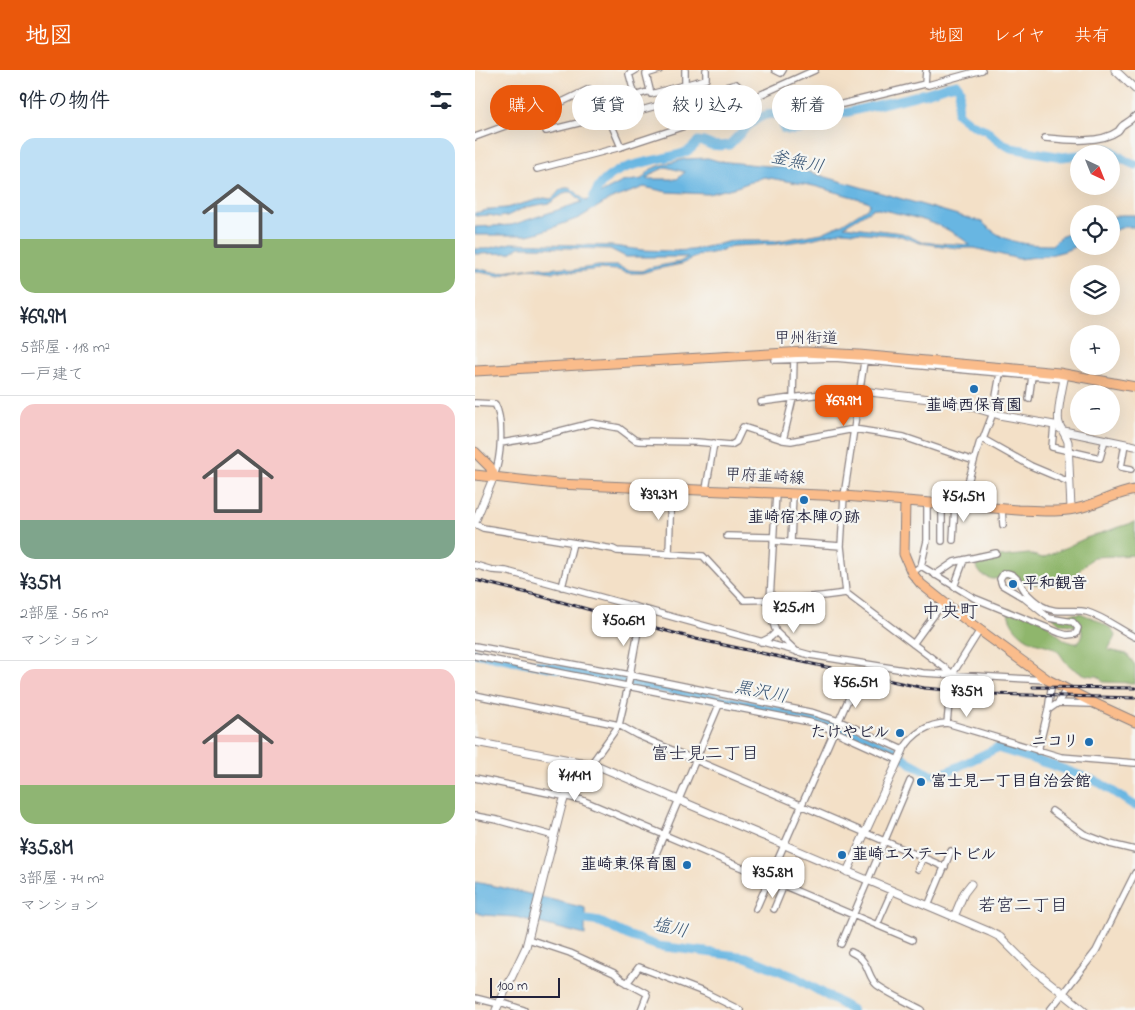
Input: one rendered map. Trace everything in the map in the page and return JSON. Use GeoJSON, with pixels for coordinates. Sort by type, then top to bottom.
{"type":"FeatureCollection","features":[{"type":"Feature","properties":{"kind":"main road","name":"甲州街道"},"geometry":{"type":"LineString","coordinates":[[475,371],[805,352],[859,355],[1064,377],[1135,387]]}},
{"type":"Feature","properties":{"kind":"main road"},"geometry":{"type":"LineString","coordinates":[[475,452],[490,468],[494,476]]}},
{"type":"Feature","properties":{"kind":"main road","name":"甲府韮崎線"},"geometry":{"type":"LineString","coordinates":[[475,475],[557,484],[793,493],[1053,512],[1084,507],[1112,496],[1135,490]]}},
{"type":"Feature","properties":{"kind":"main road"},"geometry":{"type":"LineString","coordinates":[[905,501],[904,554],[912,573],[921,584],[1050,681],[1135,722]]}},
{"type":"Feature","properties":{"kind":"street"},"geometry":{"type":"LineString","coordinates":[[632,85],[629,74],[636,70]]}},
{"type":"Feature","properties":{"kind":"street"},"geometry":{"type":"LineString","coordinates":[[654,93],[651,94],[646,74],[659,70]]}},
{"type":"Feature","properties":{"kind":"street"},"geometry":{"type":"LineString","coordinates":[[685,70],[685,85],[706,78],[706,70]]}},
{"type":"Feature","properties":{"kind":"street"},"geometry":{"type":"LineString","coordinates":[[775,70],[781,73],[783,70]]}},
{"type":"Feature","properties":{"kind":"street"},"geometry":{"type":"LineString","coordinates":[[762,94],[815,70]]}},
{"type":"Feature","properties":{"kind":"street"},"geometry":{"type":"LineString","coordinates":[[925,84],[926,70]]}},
{"type":"Feature","properties":{"kind":"street"},"geometry":{"type":"LineString","coordinates":[[844,104],[925,84],[928,85],[982,70]]}},
{"type":"Feature","properties":{"kind":"street"},"geometry":{"type":"LineString","coordinates":[[1115,70],[1135,89]]}},
{"type":"Feature","properties":{"kind":"street"},"geometry":{"type":"LineString","coordinates":[[644,93],[650,91]]}},
{"type":"Feature","properties":{"kind":"street"},"geometry":{"type":"LineString","coordinates":[[475,136],[535,115],[572,97]]}},
{"type":"Feature","properties":{"kind":"street"},"geometry":{"type":"LineString","coordinates":[[1045,138],[1073,141],[1099,138],[1118,130],[1135,116]]}},
{"type":"Feature","properties":{"kind":"street"},"geometry":{"type":"LineString","coordinates":[[546,131],[572,126]]}},
{"type":"Feature","properties":{"kind":"street"},"geometry":{"type":"LineString","coordinates":[[614,130],[621,146]]}},
{"type":"Feature","properties":{"kind":"street"},"geometry":{"type":"LineString","coordinates":[[537,169],[671,130]]}},
{"type":"Feature","properties":{"kind":"street"},"geometry":{"type":"LineString","coordinates":[[783,440],[793,398],[794,358]]}},
{"type":"Feature","properties":{"kind":"street"},"geometry":{"type":"LineString","coordinates":[[775,360],[835,358],[1000,374],[1064,377],[1059,422],[1064,431],[1069,450],[1071,509]]}},
{"type":"Feature","properties":{"kind":"street"},"geometry":{"type":"LineString","coordinates":[[846,593],[841,546],[844,496],[864,362]]}},
{"type":"Feature","properties":{"kind":"street"},"geometry":{"type":"LineString","coordinates":[[953,540],[958,506],[980,441],[983,439],[993,413],[1000,374]]}},
{"type":"Feature","properties":{"kind":"street"},"geometry":{"type":"LineString","coordinates":[[1029,399],[1032,376]]}},
{"type":"Feature","properties":{"kind":"street"},"geometry":{"type":"LineString","coordinates":[[761,402],[844,391],[861,391],[955,402],[993,413],[1054,425],[1064,431],[1135,446]]}},
{"type":"Feature","properties":{"kind":"street"},"geometry":{"type":"LineString","coordinates":[[475,403],[495,404],[499,411],[501,443],[497,470],[475,523],[483,528],[617,551],[703,556],[744,600],[817,597],[846,593],[949,671],[952,679]]}},
{"type":"Feature","properties":{"kind":"street"},"geometry":{"type":"LineString","coordinates":[[501,443],[532,438],[592,423],[619,428],[639,442],[731,445],[736,442],[743,427],[791,441],[854,429],[904,437],[974,461]]}},
{"type":"Feature","properties":{"kind":"street"},"geometry":{"type":"LineString","coordinates":[[1054,425],[1052,447],[1100,458],[1105,440]]}},
{"type":"Feature","properties":{"kind":"street"},"geometry":{"type":"LineString","coordinates":[[983,439],[1031,466],[1069,482]]}},
{"type":"Feature","properties":{"kind":"street"},"geometry":{"type":"LineString","coordinates":[[706,489],[714,443]]}},
{"type":"Feature","properties":{"kind":"street"},"geometry":{"type":"LineString","coordinates":[[1125,444],[1121,467],[1131,469]]}},
{"type":"Feature","properties":{"kind":"street"},"geometry":{"type":"LineString","coordinates":[[669,554],[671,488]]}},
{"type":"Feature","properties":{"kind":"street"},"geometry":{"type":"LineString","coordinates":[[776,493],[770,600],[771,617],[776,632],[797,652]]}},
{"type":"Feature","properties":{"kind":"street"},"geometry":{"type":"LineString","coordinates":[[791,542],[793,493]]}},
{"type":"Feature","properties":{"kind":"street"},"geometry":{"type":"LineString","coordinates":[[912,573],[921,566],[927,540],[927,502]]}},
{"type":"Feature","properties":{"kind":"street"},"geometry":{"type":"LineString","coordinates":[[942,504],[942,542]]}},
{"type":"Feature","properties":{"kind":"street"},"geometry":{"type":"LineString","coordinates":[[1002,509],[1003,525]]}},
{"type":"Feature","properties":{"kind":"street"},"geometry":{"type":"LineString","coordinates":[[727,536],[841,546]]}},
{"type":"Feature","properties":{"kind":"street"},"geometry":{"type":"LineString","coordinates":[[561,587],[573,543]]}},
{"type":"Feature","properties":{"kind":"street"},"geometry":{"type":"LineString","coordinates":[[935,575],[954,562],[996,553]]}},
{"type":"Feature","properties":{"kind":"street"},"geometry":{"type":"LineString","coordinates":[[954,588],[964,560]]}},
{"type":"Feature","properties":{"kind":"street"},"geometry":{"type":"LineString","coordinates":[[475,565],[492,570],[506,571],[643,613],[797,652],[859,665],[952,679],[1050,681],[1048,710],[1038,751]]}},
{"type":"Feature","properties":{"kind":"street"},"geometry":{"type":"LineString","coordinates":[[921,566],[973,598],[1061,633],[1067,635],[1076,634],[1078,628],[1073,622],[1049,618],[1024,598],[1002,585],[999,580],[1001,576],[1007,573],[1012,574],[1019,580],[1029,596],[1042,605],[1056,611],[1076,610],[1093,614],[1135,637]]}},
{"type":"Feature","properties":{"kind":"street"},"geometry":{"type":"LineString","coordinates":[[913,644],[943,602]]}},
{"type":"Feature","properties":{"kind":"street"},"geometry":{"type":"LineString","coordinates":[[771,617],[800,613]]}},
{"type":"Feature","properties":{"kind":"street"},"geometry":{"type":"LineString","coordinates":[[498,1005],[522,957],[529,937],[565,796],[619,725],[629,686],[639,625]]}},
{"type":"Feature","properties":{"kind":"street"},"geometry":{"type":"LineString","coordinates":[[952,679],[980,630]]}},
{"type":"Feature","properties":{"kind":"street"},"geometry":{"type":"LineString","coordinates":[[761,642],[776,632]]}},
{"type":"Feature","properties":{"kind":"street"},"geometry":{"type":"LineString","coordinates":[[475,646],[630,675],[814,713],[839,721],[903,750]]}},
{"type":"Feature","properties":{"kind":"street"},"geometry":{"type":"LineString","coordinates":[[475,656],[809,722],[898,760]]}},
{"type":"Feature","properties":{"kind":"street"},"geometry":{"type":"LineString","coordinates":[[756,909],[855,684]]}},
{"type":"Feature","properties":{"kind":"street"},"geometry":{"type":"LineString","coordinates":[[1048,710],[1058,703],[1066,690]]}},
{"type":"Feature","properties":{"kind":"street"},"geometry":{"type":"LineString","coordinates":[[947,723],[950,694]]}},
{"type":"Feature","properties":{"kind":"street"},"geometry":{"type":"LineString","coordinates":[[475,695],[619,725],[637,735],[945,867]]}},
{"type":"Feature","properties":{"kind":"street"},"geometry":{"type":"LineString","coordinates":[[1058,703],[1096,704]]}},
{"type":"Feature","properties":{"kind":"street"},"geometry":{"type":"LineString","coordinates":[[652,862],[719,705]]}},
{"type":"Feature","properties":{"kind":"street"},"geometry":{"type":"LineString","coordinates":[[847,872],[903,750],[914,735],[935,724],[947,723],[1038,751],[1072,759],[1135,763]]}},
{"type":"Feature","properties":{"kind":"street"},"geometry":{"type":"LineString","coordinates":[[475,742],[591,764],[1000,937],[1029,966],[1084,1010]]}},
{"type":"Feature","properties":{"kind":"street"},"geometry":{"type":"LineString","coordinates":[[475,778],[582,800],[912,940]]}},
{"type":"Feature","properties":{"kind":"street"},"geometry":{"type":"LineString","coordinates":[[841,944],[910,781]]}},
{"type":"Feature","properties":{"kind":"street"},"geometry":{"type":"LineString","coordinates":[[1053,811],[1084,834],[1110,844],[1135,850]]}},
{"type":"Feature","properties":{"kind":"street"},"geometry":{"type":"LineString","coordinates":[[475,816],[497,820],[553,837]]}},
{"type":"Feature","properties":{"kind":"street"},"geometry":{"type":"LineString","coordinates":[[928,906],[951,851]]}},
{"type":"Feature","properties":{"kind":"street"},"geometry":{"type":"LineString","coordinates":[[917,869],[923,857]]}},
{"type":"Feature","properties":{"kind":"street"},"geometry":{"type":"LineString","coordinates":[[1050,1010],[1096,951],[1135,873]]}},
{"type":"Feature","properties":{"kind":"street"},"geometry":{"type":"LineString","coordinates":[[954,917],[964,893],[971,884]]}},
{"type":"Feature","properties":{"kind":"street"},"geometry":{"type":"LineString","coordinates":[[774,908],[784,886]]}},
{"type":"Feature","properties":{"kind":"street"},"geometry":{"type":"LineString","coordinates":[[877,925],[892,891]]}},
{"type":"Feature","properties":{"kind":"street"},"geometry":{"type":"LineString","coordinates":[[529,937],[614,973],[647,995],[641,1010]]}},
{"type":"Feature","properties":{"kind":"street"},"geometry":{"type":"LineString","coordinates":[[851,952],[860,956],[875,983],[922,1010]]}},
{"type":"Feature","properties":{"kind":"street"},"geometry":{"type":"LineString","coordinates":[[627,983],[639,966],[706,993],[740,1010]]}},
{"type":"Feature","properties":{"kind":"street"},"geometry":{"type":"LineString","coordinates":[[475,998],[524,1010]]}},
{"type":"Feature","properties":{"kind":"green space"},"geometry":{"type":"Polygon","coordinates":[[[1135,522],[1135,555],[1093,557],[1068,579],[1036,584],[1008,578],[992,579],[982,575],[976,567],[979,559],[1029,554],[1043,558],[1086,538],[1135,522]]]}},
{"type":"Feature","properties":{"kind":"green space"},"geometry":{"type":"Polygon","coordinates":[[[1008,609],[1039,619],[1062,638],[1072,643],[1078,643],[1082,637],[1082,630],[1071,625],[1060,624],[1053,617],[1080,613],[1095,619],[1112,629],[1115,636],[1108,650],[1127,654],[1135,665],[1135,683],[1103,682],[1098,676],[1084,674],[1075,670],[1054,649],[1032,641],[1019,632],[1012,624],[1008,609]]]}},
{"type":"Feature","properties":{"kind":"water"},"geometry":{"type":"Polygon","coordinates":[[[708,158],[718,161],[798,169],[982,222],[1006,239],[1014,241],[1052,245],[1060,237],[1070,233],[1070,249],[1046,256],[1019,259],[974,248],[957,248],[920,243],[901,236],[843,231],[807,240],[777,244],[732,246],[717,252],[699,255],[682,264],[642,273],[600,269],[554,272],[531,269],[499,276],[475,271],[475,268],[498,273],[538,267],[546,269],[566,267],[573,270],[598,266],[617,266],[627,270],[642,271],[648,268],[680,262],[688,257],[626,257],[610,249],[520,247],[510,253],[475,254],[475,249],[486,249],[511,243],[613,246],[671,251],[692,250],[732,241],[778,241],[822,233],[842,224],[867,208],[870,204],[867,201],[814,186],[764,177],[737,187],[708,194],[667,192],[644,187],[609,200],[579,218],[540,232],[527,235],[475,235],[475,227],[512,225],[582,202],[572,192],[566,192],[550,203],[526,207],[507,216],[475,216],[475,213],[506,208],[544,198],[551,199],[564,188],[575,191],[586,201],[622,182],[642,179],[651,169],[685,159],[708,158]],[[666,167],[653,173],[646,179],[677,179],[685,172],[666,167]],[[874,208],[844,226],[902,233],[922,242],[970,245],[948,230],[925,220],[874,208]]]}},
{"type":"Feature","properties":{"kind":"water"},"geometry":{"type":"Polygon","coordinates":[[[1120,215],[1135,215],[1135,227],[1120,229],[1120,215]]]}},
{"type":"Feature","properties":{"kind":"water"},"geometry":{"type":"Polygon","coordinates":[[[475,882],[585,908],[585,935],[516,917],[483,915],[475,912],[475,882]]]}},
{"type":"Feature","properties":{"kind":"waterway"},"geometry":{"type":"LineString","coordinates":[[591,206],[595,193],[610,175],[632,166],[681,154],[692,148],[698,141],[711,145],[729,145],[746,127],[760,117],[775,115],[782,118],[784,129],[794,131],[849,112],[957,84],[960,89],[957,113],[971,124],[986,130],[997,140],[1011,148],[1062,157],[1070,156]]}},
{"type":"Feature","properties":{"kind":"waterway"},"geometry":{"type":"LineString","coordinates":[[1120,156],[1135,165]]}},
{"type":"Feature","properties":{"kind":"waterway","name":"黒沢川"},"geometry":{"type":"LineString","coordinates":[[475,653],[725,700],[827,722],[895,751],[909,762],[931,774],[939,775],[997,748],[1055,766],[1100,783],[1135,806]]}},
{"type":"Feature","properties":{"kind":"waterway","name":"塩川"},"geometry":{"type":"LineString","coordinates":[[573,918],[600,922],[627,935],[658,946],[746,957],[795,977],[852,1010]]}},
{"type":"Feature","properties":{"kind":"tunnel"},"geometry":{"type":"LineString","coordinates":[[639,625],[642,615]]}},
{"type":"Feature","properties":{"kind":"tunnel"},"geometry":{"type":"LineString","coordinates":[[855,684],[858,666]]}},
{"type":"Feature","properties":{"kind":"railway"},"geometry":{"type":"LineString","coordinates":[[475,580],[696,639],[924,688],[992,694],[1135,698]]}},
{"type":"Feature","properties":{"kind":"railway"},"geometry":{"type":"LineString","coordinates":[[1033,687],[1135,688]]}},
{"type":"Feature","properties":{"kind":"place","name":"韮崎西保育園"},"geometry":{"type":"Point","coordinates":[974,389]}},
{"type":"Feature","properties":{"kind":"place","name":"韮崎宿本陣の跡"},"geometry":{"type":"Point","coordinates":[804,500]}},
{"type":"Feature","properties":{"kind":"place","name":"平和観音"},"geometry":{"type":"Point","coordinates":[1013,584]}},
{"type":"Feature","properties":{"kind":"place","name":"たけやビル"},"geometry":{"type":"Point","coordinates":[900,733]}},
{"type":"Feature","properties":{"kind":"place","name":"ニコリ"},"geometry":{"type":"Point","coordinates":[1089,742]}},
{"type":"Feature","properties":{"kind":"place","name":"富士見一丁目自治会館"},"geometry":{"type":"Point","coordinates":[921,782]}},
{"type":"Feature","properties":{"kind":"place","name":"韮崎エステートビル"},"geometry":{"type":"Point","coordinates":[842,855]}},
{"type":"Feature","properties":{"kind":"place","name":"韮崎東保育園"},"geometry":{"type":"Point","coordinates":[687,865]}},
{"type":"Feature","properties":{"kind":"district","name":"中央町"},"geometry":{"type":"Point","coordinates":[950,612]}},
{"type":"Feature","properties":{"kind":"district","name":"富士見二丁目"},"geometry":{"type":"Point","coordinates":[705,755]}},
{"type":"Feature","properties":{"kind":"district","name":"若宮二丁目"},"geometry":{"type":"Point","coordinates":[1023,907]}},
{"type":"Feature","properties":{"kind":"water label","name":"釜無川"},"geometry":{"type":"Point","coordinates":[797,163]}}]}
